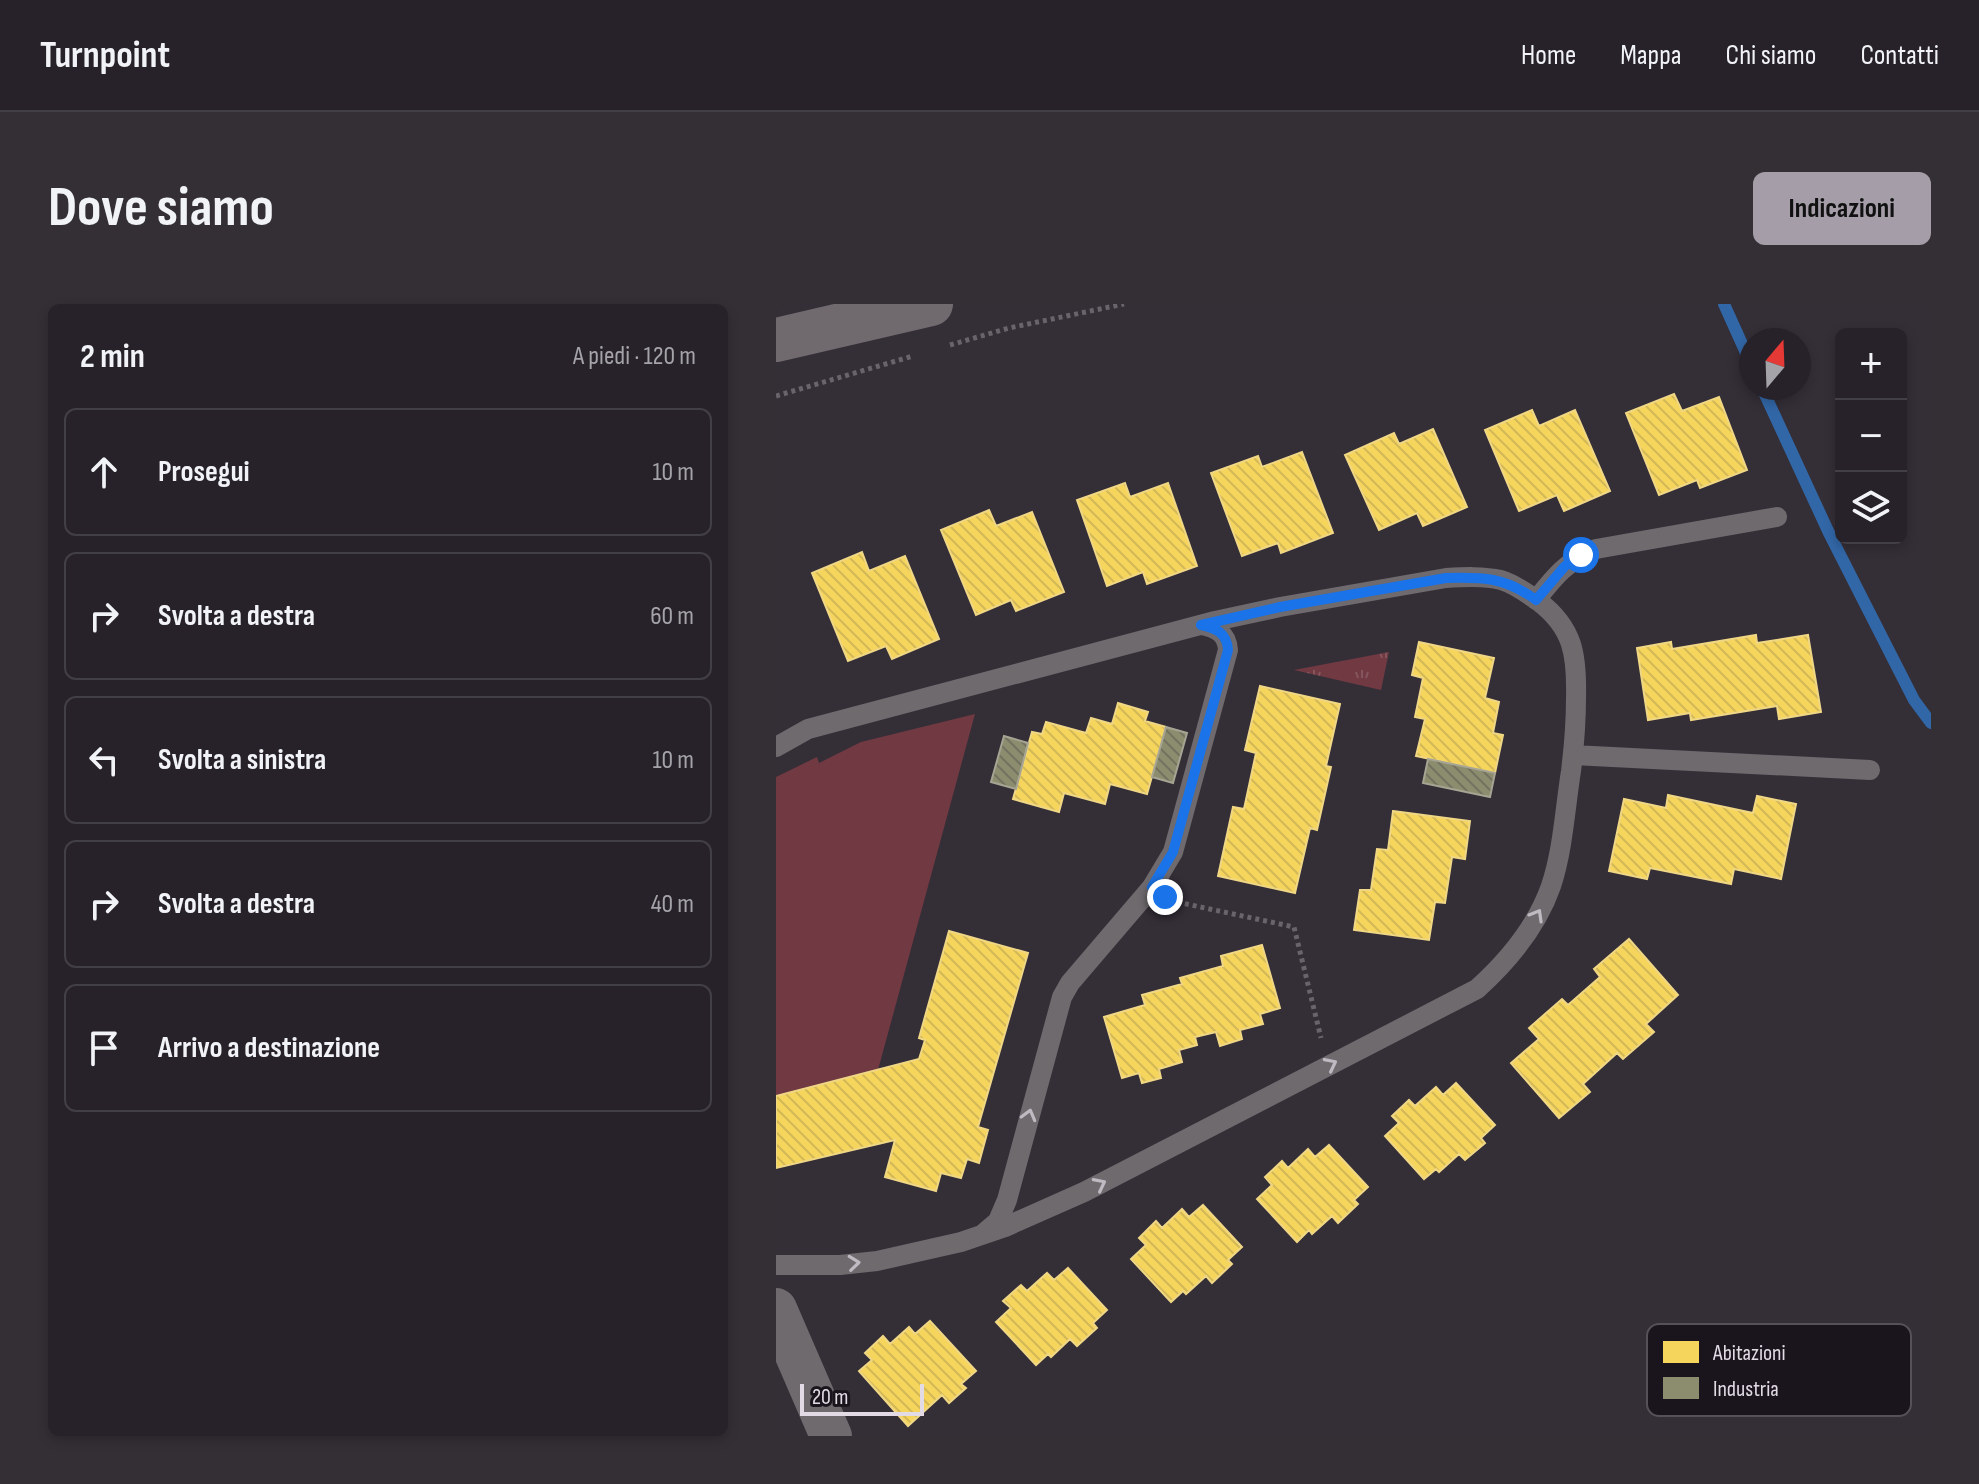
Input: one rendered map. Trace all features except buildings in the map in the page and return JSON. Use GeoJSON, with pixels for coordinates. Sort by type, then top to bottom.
{"type":"FeatureCollection","features":[{"type":"Feature","properties":{"kind":"main road"},"geometry":{"type":"LineString","coordinates":[[779,338],[931,304]]}},
{"type":"Feature","properties":{"kind":"street"},"geometry":{"type":"LineString","coordinates":[[776,1309],[831,1436]]}},
{"type":"Feature","properties":{"kind":"lane"},"geometry":{"type":"LineString","coordinates":[[1536,600],[1565,566],[1596,549],[1777,517]]}},
{"type":"Feature","properties":{"kind":"lane"},"geometry":{"type":"LineString","coordinates":[[776,747],[808,729],[1201,625],[1280,607],[1446,578],[1502,580],[1536,600],[1562,626],[1573,647],[1577,668],[1573,755],[1558,860],[1551,886],[1540,912],[1517,947],[1499,970],[1477,989],[1042,1212],[961,1242],[877,1261],[840,1265],[776,1265]]}},
{"type":"Feature","properties":{"kind":"lane"},"geometry":{"type":"LineString","coordinates":[[980,1235],[998,1221],[1007,1200],[1062,997],[1070,983],[1152,887],[1173,852],[1227,657],[1228,642],[1225,636],[1213,627],[1201,625]]}},
{"type":"Feature","properties":{"kind":"lane"},"geometry":{"type":"LineString","coordinates":[[1573,755],[1870,770]]}},
{"type":"Feature","properties":{"kind":"path"},"geometry":{"type":"LineString","coordinates":[[936,349],[1009,328],[1124,304]]}},
{"type":"Feature","properties":{"kind":"path"},"geometry":{"type":"LineString","coordinates":[[776,396],[922,353]]}},
{"type":"Feature","properties":{"kind":"path"},"geometry":{"type":"LineString","coordinates":[[1152,887],[1174,902],[1294,927],[1328,1066]]}},
{"type":"Feature","properties":{"kind":"green space"},"geometry":{"type":"Polygon","coordinates":[[[1389,652],[1381,690],[1294,670],[1389,652]]]}},
{"type":"Feature","properties":{"kind":"green space"},"geometry":{"type":"Polygon","coordinates":[[[975,714],[878,1070],[776,1096],[776,777],[817,757],[819,763],[861,742],[975,714]]]}},
{"type":"Feature","properties":{"kind":"waterway"},"geometry":{"type":"LineString","coordinates":[[1724,304],[1739,337]]}},
{"type":"Feature","properties":{"kind":"waterway"},"geometry":{"type":"LineString","coordinates":[[1768,400],[1829,533],[1914,700],[1931,723]]}},
{"type":"Feature","properties":{"kind":"route"},"geometry":{"type":"LineString","coordinates":[[1165,897],[1152,887],[1173,852],[1228,650],[1228,642],[1220,631],[1201,625],[1280,607],[1446,578],[1502,580],[1536,600],[1565,566],[1581,555]]}}]}
